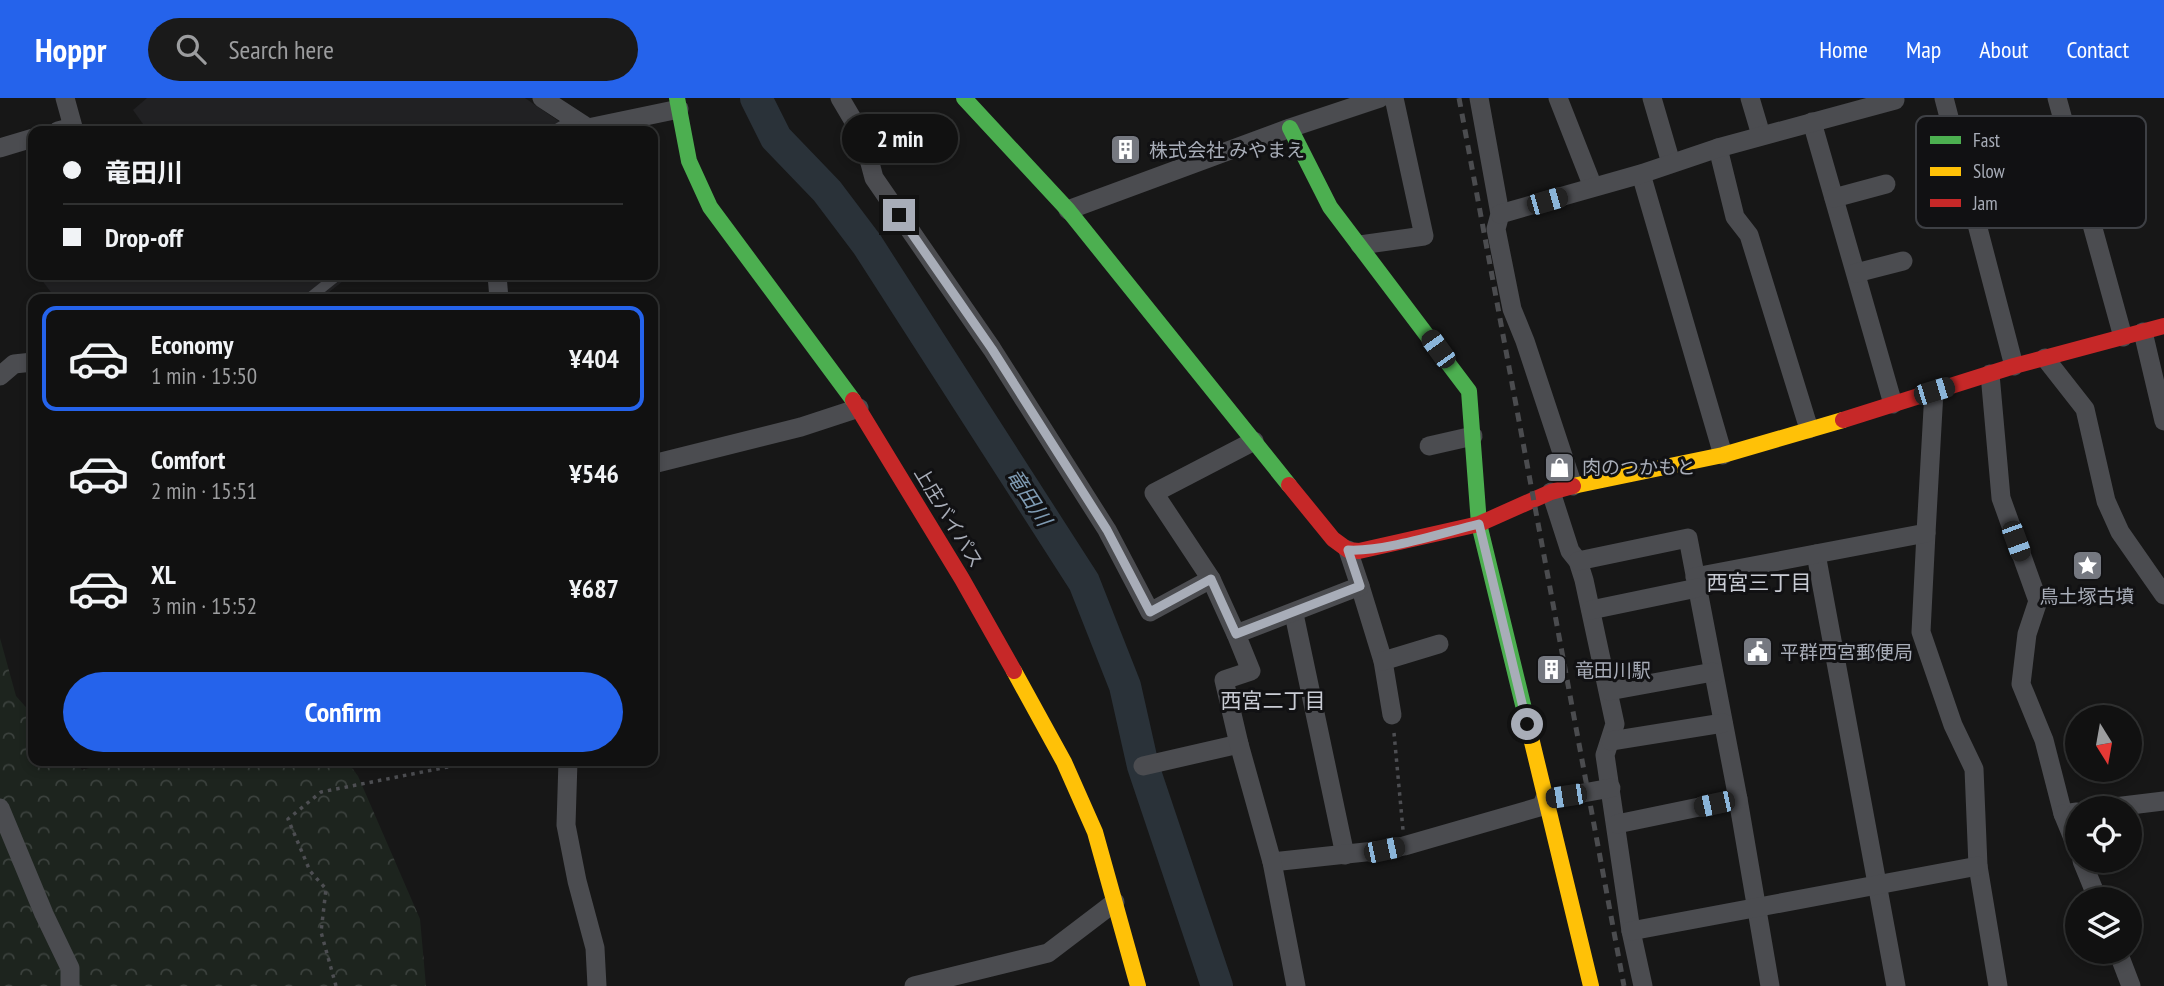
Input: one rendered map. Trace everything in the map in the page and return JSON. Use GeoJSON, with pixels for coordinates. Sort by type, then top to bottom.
{"type":"FeatureCollection","features":[{"type":"Feature","properties":{"kind":"main road"},"geometry":{"type":"LineString","coordinates":[[964,98],[1068,211],[1334,539],[1348,550],[1359,551],[1387,546],[1479,524],[1551,492],[1723,455],[2014,366],[2164,326]]}},
{"type":"Feature","properties":{"kind":"main road","name":"上庄バイパス"},"geometry":{"type":"LineString","coordinates":[[678,103],[689,161],[710,207],[859,408],[962,579],[1064,762],[1095,832],[1138,986]]}},
{"type":"Feature","properties":{"kind":"main road"},"geometry":{"type":"LineString","coordinates":[[1290,128],[1329,208],[1360,245],[1469,391],[1479,524],[1591,986]]}},
{"type":"Feature","properties":{"kind":"street"},"geometry":{"type":"LineString","coordinates":[[65,98],[73,126]]}},
{"type":"Feature","properties":{"kind":"street"},"geometry":{"type":"LineString","coordinates":[[542,98],[582,126],[678,103]]}},
{"type":"Feature","properties":{"kind":"street"},"geometry":{"type":"LineString","coordinates":[[840,98],[863,137],[874,178],[992,349],[1107,530],[1150,612],[1211,579]]}},
{"type":"Feature","properties":{"kind":"street"},"geometry":{"type":"LineString","coordinates":[[1068,211],[1290,128],[1380,98]]}},
{"type":"Feature","properties":{"kind":"street"},"geometry":{"type":"LineString","coordinates":[[1360,245],[1424,236],[1394,98]]}},
{"type":"Feature","properties":{"kind":"street"},"geometry":{"type":"LineString","coordinates":[[1479,98],[1500,214],[1496,229],[1511,309],[1525,341],[1573,486]]}},
{"type":"Feature","properties":{"kind":"street"},"geometry":{"type":"LineString","coordinates":[[1558,98],[1593,187]]}},
{"type":"Feature","properties":{"kind":"street"},"geometry":{"type":"LineString","coordinates":[[1652,98],[1671,163]]}},
{"type":"Feature","properties":{"kind":"street"},"geometry":{"type":"LineString","coordinates":[[1750,98],[1761,135]]}},
{"type":"Feature","properties":{"kind":"street"},"geometry":{"type":"LineString","coordinates":[[1944,98],[1949,116]]}},
{"type":"Feature","properties":{"kind":"street"},"geometry":{"type":"LineString","coordinates":[[2057,98],[2062,116]]}},
{"type":"Feature","properties":{"kind":"street"},"geometry":{"type":"LineString","coordinates":[[1500,214],[1812,122],[1851,105],[1895,100]]}},
{"type":"Feature","properties":{"kind":"street"},"geometry":{"type":"LineString","coordinates":[[1812,122],[1893,404]]}},
{"type":"Feature","properties":{"kind":"street"},"geometry":{"type":"LineString","coordinates":[[0,148],[28,140]]}},
{"type":"Feature","properties":{"kind":"street"},"geometry":{"type":"LineString","coordinates":[[1718,148],[1735,217],[1749,235],[1809,429]]}},
{"type":"Feature","properties":{"kind":"street"},"geometry":{"type":"LineString","coordinates":[[1641,174],[1723,455]]}},
{"type":"Feature","properties":{"kind":"street"},"geometry":{"type":"LineString","coordinates":[[1834,198],[1886,184]]}},
{"type":"Feature","properties":{"kind":"street"},"geometry":{"type":"LineString","coordinates":[[1978,228],[2014,366]]}},
{"type":"Feature","properties":{"kind":"street"},"geometry":{"type":"LineString","coordinates":[[2093,228],[2123,337]]}},
{"type":"Feature","properties":{"kind":"street"},"geometry":{"type":"LineString","coordinates":[[1856,273],[1903,261]]}},
{"type":"Feature","properties":{"kind":"street"},"geometry":{"type":"LineString","coordinates":[[2143,332],[2164,421]]}},
{"type":"Feature","properties":{"kind":"street"},"geometry":{"type":"LineString","coordinates":[[2045,358],[2085,409],[2106,501],[2120,532],[2164,595]]}},
{"type":"Feature","properties":{"kind":"street"},"geometry":{"type":"LineString","coordinates":[[0,376],[14,364],[28,363]]}},
{"type":"Feature","properties":{"kind":"street"},"geometry":{"type":"LineString","coordinates":[[1990,374],[2001,498],[2038,601],[2027,634],[2021,684],[2065,799]]}},
{"type":"Feature","properties":{"kind":"street"},"geometry":{"type":"LineString","coordinates":[[1934,391],[1921,632],[1953,725],[1974,769],[1978,866],[1998,986]]}},
{"type":"Feature","properties":{"kind":"street"},"geometry":{"type":"LineString","coordinates":[[658,463],[801,427],[859,408]]}},
{"type":"Feature","properties":{"kind":"street"},"geometry":{"type":"LineString","coordinates":[[1429,446],[1473,436]]}},
{"type":"Feature","properties":{"kind":"street"},"geometry":{"type":"LineString","coordinates":[[1254,441],[1154,493],[1211,579],[1251,671],[1224,680],[1272,862],[1296,986]]}},
{"type":"Feature","properties":{"kind":"street"},"geometry":{"type":"LineString","coordinates":[[1551,492],[1570,551],[1578,561],[1609,691],[1615,724],[1605,755],[1631,931],[1643,986]]}},
{"type":"Feature","properties":{"kind":"street"},"geometry":{"type":"LineString","coordinates":[[1591,610],[1816,554],[1926,533]]}},
{"type":"Feature","properties":{"kind":"street"},"geometry":{"type":"LineString","coordinates":[[1578,561],[1688,538],[1758,908],[1770,986]]}},
{"type":"Feature","properties":{"kind":"street"},"geometry":{"type":"LineString","coordinates":[[1348,550],[1383,662],[1392,715]]}},
{"type":"Feature","properties":{"kind":"street"},"geometry":{"type":"LineString","coordinates":[[1816,554],[1896,986]]}},
{"type":"Feature","properties":{"kind":"street"},"geometry":{"type":"LineString","coordinates":[[1236,634],[1294,614],[1360,586]]}},
{"type":"Feature","properties":{"kind":"street"},"geometry":{"type":"LineString","coordinates":[[1294,614],[1345,855]]}},
{"type":"Feature","properties":{"kind":"street"},"geometry":{"type":"LineString","coordinates":[[1383,662],[1439,644]]}},
{"type":"Feature","properties":{"kind":"street"},"geometry":{"type":"LineString","coordinates":[[1609,691],[1713,672]]}},
{"type":"Feature","properties":{"kind":"street"},"geometry":{"type":"LineString","coordinates":[[1611,741],[1723,723]]}},
{"type":"Feature","properties":{"kind":"street"},"geometry":{"type":"LineString","coordinates":[[1143,766],[1239,744]]}},
{"type":"Feature","properties":{"kind":"street"},"geometry":{"type":"LineString","coordinates":[[568,766],[566,825],[594,948],[597,986]]}},
{"type":"Feature","properties":{"kind":"street"},"geometry":{"type":"LineString","coordinates":[[1272,862],[1404,846],[1545,802],[1611,788]]}},
{"type":"Feature","properties":{"kind":"street"},"geometry":{"type":"LineString","coordinates":[[1617,824],[1738,799]]}},
{"type":"Feature","properties":{"kind":"street"},"geometry":{"type":"LineString","coordinates":[[2142,804],[2164,801]]}},
{"type":"Feature","properties":{"kind":"street"},"geometry":{"type":"LineString","coordinates":[[0,808],[44,914],[70,968],[70,986]]}},
{"type":"Feature","properties":{"kind":"street"},"geometry":{"type":"LineString","coordinates":[[1631,931],[1978,866]]}},
{"type":"Feature","properties":{"kind":"street"},"geometry":{"type":"LineString","coordinates":[[914,986],[1048,954],[1115,902]]}},
{"type":"Feature","properties":{"kind":"street"},"geometry":{"type":"LineString","coordinates":[[2123,964],[2131,986]]}},
{"type":"Feature","properties":{"kind":"lane"},"geometry":{"type":"LineString","coordinates":[[314,294],[332,280]]}},
{"type":"Feature","properties":{"kind":"path"},"geometry":{"type":"LineString","coordinates":[[1392,715],[1404,846]]}},
{"type":"Feature","properties":{"kind":"path"},"geometry":{"type":"LineString","coordinates":[[336,986],[321,932],[326,888],[310,871],[288,819],[321,792],[453,766]]}},
{"type":"Feature","properties":{"kind":"shaded area"},"geometry":{"type":"Polygon","coordinates":[[[147,98],[525,98],[566,126],[144,126],[133,110],[147,98]]]}},
{"type":"Feature","properties":{"kind":"shaded area"},"geometry":{"type":"Polygon","coordinates":[[[42,280],[345,280],[326,294],[52,294],[42,280]]]}},
{"type":"Feature","properties":{"kind":"green space"},"geometry":{"type":"Polygon","coordinates":[[[0,638],[16,696],[28,709],[28,766],[79,766],[82,770],[97,766],[351,766],[358,776],[420,919],[426,986],[0,986],[0,638]]]}},
{"type":"Feature","properties":{"kind":"waterway","name":"竜田川"},"geometry":{"type":"LineString","coordinates":[[756,98],[776,138],[827,191],[867,244],[1084,582],[1125,686],[1143,766],[1217,986]]}},
{"type":"Feature","properties":{"kind":"railway"},"geometry":{"type":"LineString","coordinates":[[1459,98],[1624,986]]}},
{"type":"Feature","properties":{"kind":"traffic: fast"},"geometry":{"type":"LineString","coordinates":[[677,98],[689,161],[710,207],[853,400]]}},
{"type":"Feature","properties":{"kind":"traffic: fast"},"geometry":{"type":"LineString","coordinates":[[964,98],[1068,210],[1289,485]]}},
{"type":"Feature","properties":{"kind":"traffic: fast"},"geometry":{"type":"LineString","coordinates":[[1290,128],[1330,207],[1469,391],[1479,524],[1525,713]]}},
{"type":"Feature","properties":{"kind":"traffic: slow"},"geometry":{"type":"LineString","coordinates":[[1573,486],[1723,455],[1843,420]]}},
{"type":"Feature","properties":{"kind":"traffic: slow"},"geometry":{"type":"LineString","coordinates":[[1014,671],[1064,762],[1095,832],[1138,986]]}},
{"type":"Feature","properties":{"kind":"traffic: slow"},"geometry":{"type":"LineString","coordinates":[[1525,713],[1591,986]]}},
{"type":"Feature","properties":{"kind":"traffic: jam"},"geometry":{"type":"LineString","coordinates":[[1843,420],[2014,366],[2164,326]]}},
{"type":"Feature","properties":{"kind":"traffic: jam"},"geometry":{"type":"LineString","coordinates":[[853,400],[962,579],[1014,671]]}},
{"type":"Feature","properties":{"kind":"traffic: jam"},"geometry":{"type":"LineString","coordinates":[[1289,485],[1333,539],[1348,550],[1359,551],[1479,524],[1551,492],[1573,486]]}},
{"type":"Feature","properties":{"kind":"place","name":"株式会社 みやまえ"},"geometry":{"type":"Point","coordinates":[1126,150]}},
{"type":"Feature","properties":{"kind":"place","name":"肉のつかもと"},"geometry":{"type":"Point","coordinates":[1559,467]}},
{"type":"Feature","properties":{"kind":"place","name":"鳥土塚古墳"},"geometry":{"type":"Point","coordinates":[2087,565]}},
{"type":"Feature","properties":{"kind":"place","name":"平群西宮郵便局"},"geometry":{"type":"Point","coordinates":[1757,652]}},
{"type":"Feature","properties":{"kind":"place","name":"竜田川駅"},"geometry":{"type":"Point","coordinates":[1552,670]}},
{"type":"Feature","properties":{"kind":"district","name":"西宮三丁目"},"geometry":{"type":"Point","coordinates":[1759,582]}},
{"type":"Feature","properties":{"kind":"district","name":"西宮二丁目"},"geometry":{"type":"Point","coordinates":[1273,700]}},
{"type":"Feature","properties":{"kind":"route"},"geometry":{"type":"LineString","coordinates":[[899,215],[992,349],[1107,530],[1150,612],[1211,579],[1236,634],[1294,614],[1360,586],[1348,550],[1359,551],[1387,546],[1479,524],[1527,724]]}}]}
